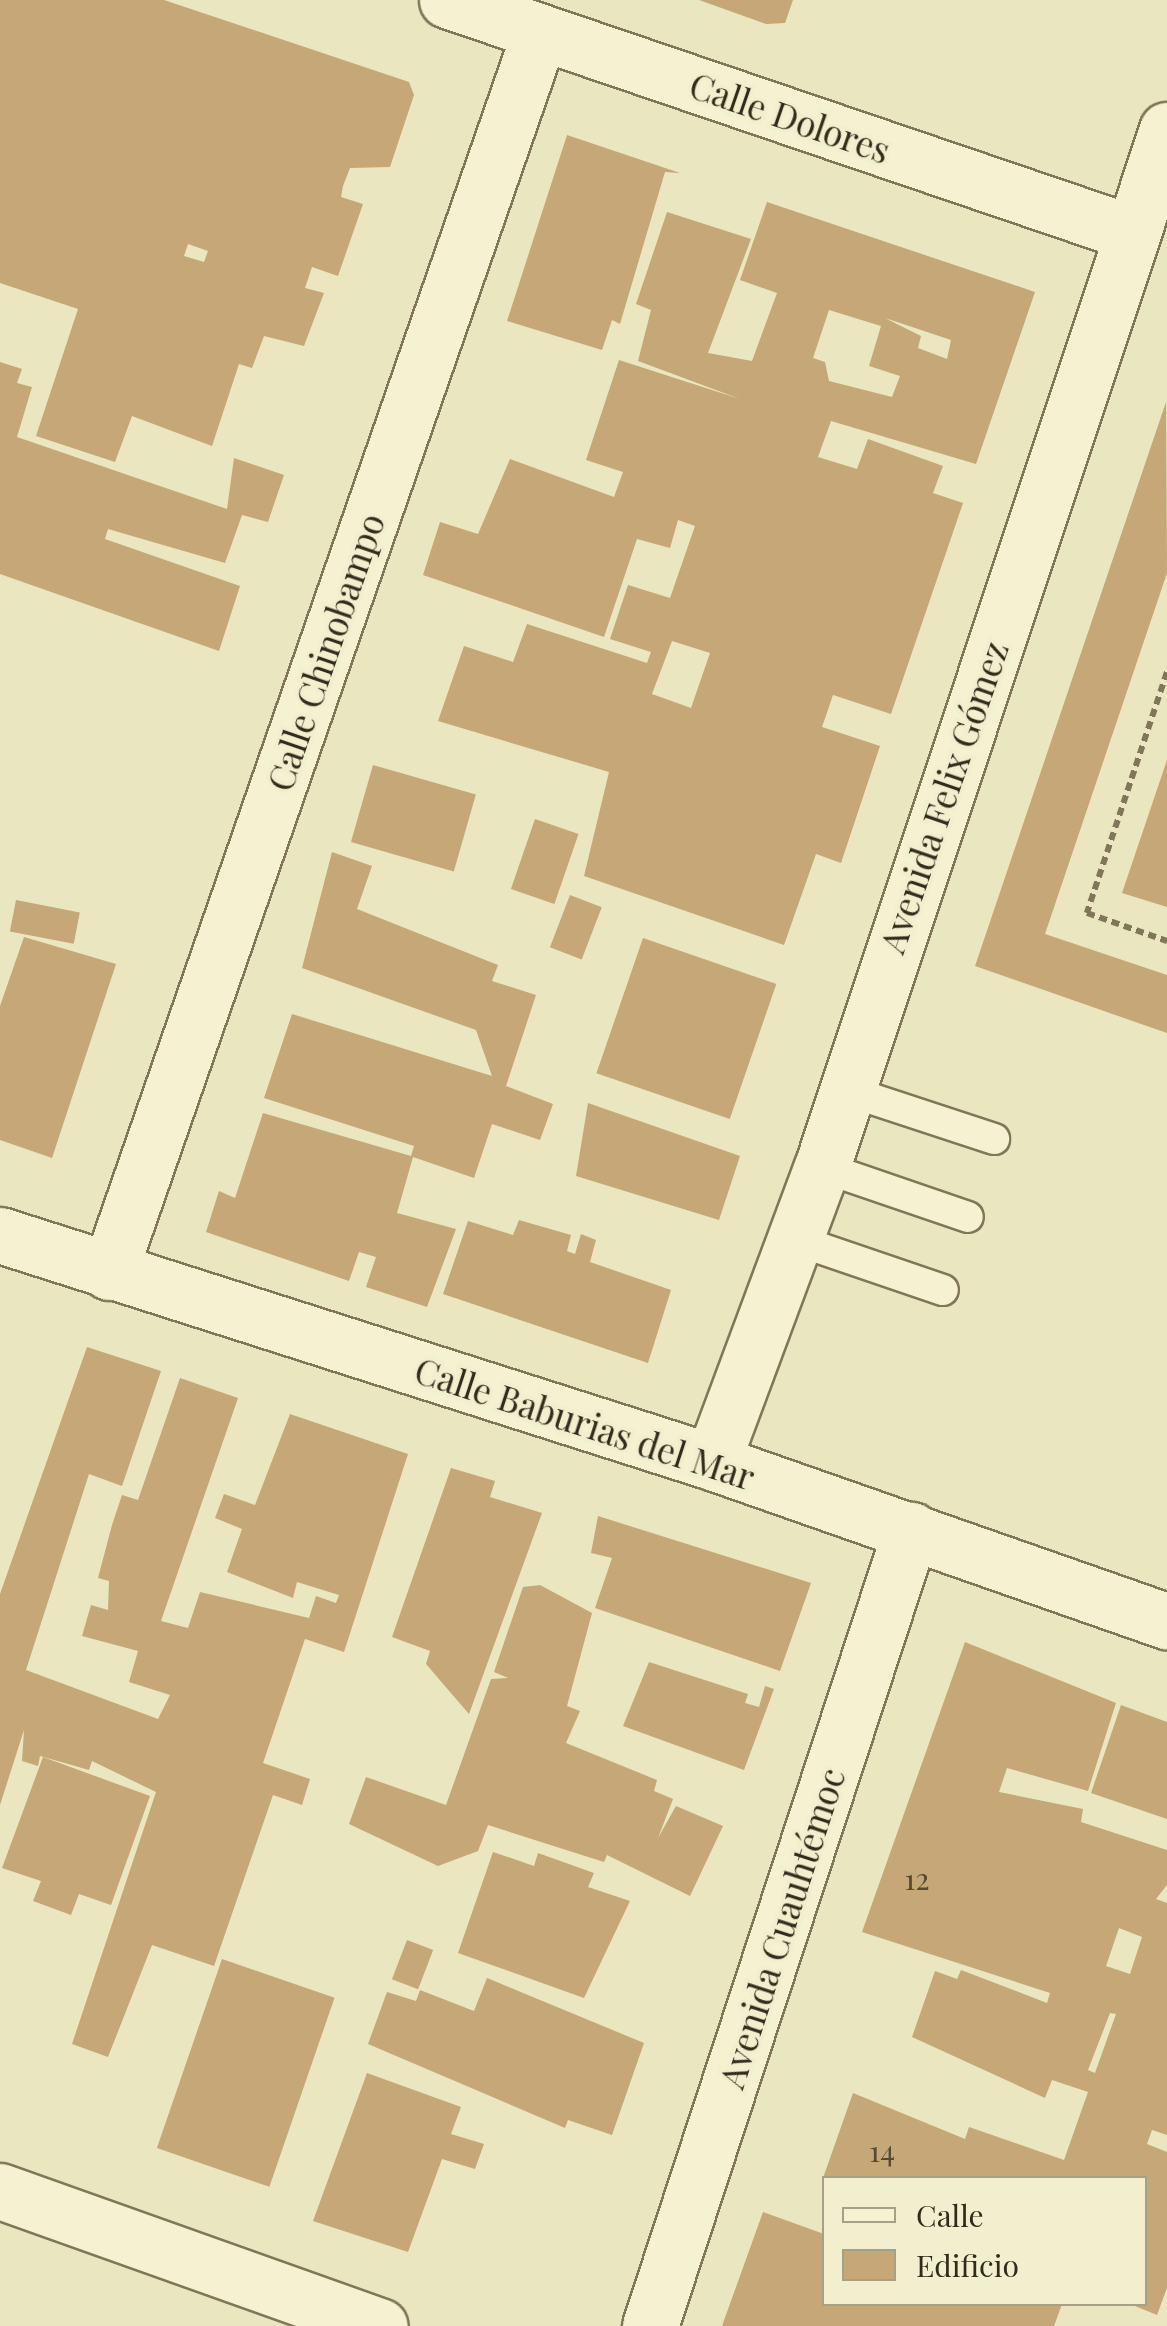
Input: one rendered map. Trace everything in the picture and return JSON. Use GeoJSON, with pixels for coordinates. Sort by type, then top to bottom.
{"type":"FeatureCollection","features":[{"type":"Feature","properties":{"kind":"street","name":"Calle Dolores"},"geometry":{"type":"LineString","coordinates":[[447,0],[1132,233]]}},
{"type":"Feature","properties":{"kind":"street","name":"Calle Chinobampo"},"geometry":{"type":"LineString","coordinates":[[109,1272],[540,32]]}},
{"type":"Feature","properties":{"kind":"street","name":"Avenida Felix Gómez"},"geometry":{"type":"LineString","coordinates":[[712,1462],[822,1166],[1167,130]]}},
{"type":"Feature","properties":{"kind":"street","name":"Calle Baburias del Mar"},"geometry":{"type":"LineString","coordinates":[[0,1235],[712,1462],[1167,1621]]}},
{"type":"Feature","properties":{"kind":"street","name":"Avenida Cuauhtémoc"},"geometry":{"type":"LineString","coordinates":[[650,2326],[911,1530]]}},
{"type":"Feature","properties":{"kind":"street"},"geometry":{"type":"LineString","coordinates":[[0,2191],[380,2326]]}},
{"type":"Feature","properties":{"kind":"lane"},"geometry":{"type":"LineString","coordinates":[[846,1090],[994,1138]]}},
{"type":"Feature","properties":{"kind":"lane"},"geometry":{"type":"LineString","coordinates":[[822,1166],[968,1217]]}},
{"type":"Feature","properties":{"kind":"lane"},"geometry":{"type":"LineString","coordinates":[[796,1240],[943,1290]]}},
{"type":"Feature","properties":{"kind":"path"},"geometry":{"type":"LineString","coordinates":[[1167,672],[1087,913],[1167,941]]}},
{"type":"Feature","properties":{"kind":"building"},"geometry":{"type":"Polygon","coordinates":[[[0,0],[164,0],[409,82],[414,95],[390,167],[350,168],[341,197],[363,204],[338,276],[312,267],[305,288],[324,293],[304,346],[264,336],[252,368],[239,364],[212,446],[132,416],[115,462],[36,436],[78,309],[0,283],[0,0]],[[188,244],[184,256],[204,262],[208,251],[188,244]]]}},
{"type":"Feature","properties":{"kind":"building"},"geometry":{"type":"Polygon","coordinates":[[[699,0],[793,0],[785,23],[766,24],[699,0]]]}},
{"type":"Feature","properties":{"kind":"building"},"geometry":{"type":"Polygon","coordinates":[[[567,135],[680,173],[665,172],[620,324],[612,320],[602,350],[507,321],[567,135]]]}},
{"type":"Feature","properties":{"kind":"building"},"geometry":{"type":"Polygon","coordinates":[[[767,202],[1035,292],[976,464],[831,421],[818,457],[857,469],[868,439],[943,466],[933,493],[963,503],[891,714],[833,695],[822,727],[880,746],[841,863],[816,854],[784,945],[584,876],[609,772],[438,721],[464,646],[513,662],[527,624],[647,663],[651,652],[610,639],[628,585],[670,598],[695,526],[678,520],[670,548],[637,539],[604,637],[423,575],[440,522],[478,534],[510,459],[614,497],[623,472],[586,460],[619,360],[740,399],[638,361],[651,310],[636,304],[667,212],[751,239],[708,353],[752,361],[777,293],[740,280],[767,202]],[[829,310],[813,358],[825,362],[829,381],[892,397],[900,376],[869,366],[881,326],[829,310]],[[885,318],[921,336],[918,348],[947,359],[951,340],[885,318]],[[672,641],[652,694],[691,708],[710,653],[672,641]]]}},
{"type":"Feature","properties":{"kind":"building"},"geometry":{"type":"Polygon","coordinates":[[[0,362],[22,369],[17,383],[32,387],[17,437],[227,509],[234,458],[284,475],[268,522],[242,515],[225,563],[108,529],[105,539],[240,586],[219,651],[0,574],[0,362]]]}},
{"type":"Feature","properties":{"kind":"building"},"geometry":{"type":"Polygon","coordinates":[[[1166,402],[1167,573],[1045,934],[1167,975],[1167,1033],[975,966],[1166,402]]]}},
{"type":"Feature","properties":{"kind":"building"},"geometry":{"type":"Polygon","coordinates":[[[1167,760],[1167,907],[1122,893],[1167,760]]]}},
{"type":"Feature","properties":{"kind":"building"},"geometry":{"type":"Polygon","coordinates":[[[373,765],[476,794],[454,871],[351,842],[373,765]]]}},
{"type":"Feature","properties":{"kind":"building"},"geometry":{"type":"Polygon","coordinates":[[[535,819],[578,834],[554,904],[511,889],[535,819]]]}},
{"type":"Feature","properties":{"kind":"building"},"geometry":{"type":"Polygon","coordinates":[[[332,852],[372,866],[357,909],[498,965],[492,981],[536,995],[506,1086],[553,1104],[540,1140],[492,1124],[474,1178],[413,1157],[397,1213],[456,1229],[427,1307],[366,1287],[376,1257],[359,1252],[349,1281],[206,1232],[219,1191],[235,1198],[263,1113],[411,1156],[414,1146],[264,1098],[292,1014],[492,1076],[476,1030],[302,968],[332,852]]]}},
{"type":"Feature","properties":{"kind":"building"},"geometry":{"type":"Polygon","coordinates":[[[570,895],[602,907],[582,959],[550,947],[570,895]]]}},
{"type":"Feature","properties":{"kind":"building"},"geometry":{"type":"Polygon","coordinates":[[[16,900],[80,912],[74,944],[10,931],[16,900]]]}},
{"type":"Feature","properties":{"kind":"building"},"geometry":{"type":"Polygon","coordinates":[[[24,937],[116,964],[52,1158],[0,1140],[0,1006],[24,937]]]}},
{"type":"Feature","properties":{"kind":"building"},"geometry":{"type":"Polygon","coordinates":[[[643,938],[776,984],[730,1119],[596,1073],[643,938]]]}},
{"type":"Feature","properties":{"kind":"building"},"geometry":{"type":"Polygon","coordinates":[[[588,1103],[740,1156],[719,1220],[576,1176],[588,1103]]]}},
{"type":"Feature","properties":{"kind":"building"},"geometry":{"type":"Polygon","coordinates":[[[519,1220],[571,1235],[567,1251],[575,1254],[581,1234],[596,1240],[590,1262],[671,1290],[648,1363],[443,1294],[468,1221],[513,1235],[519,1220]]]}},
{"type":"Feature","properties":{"kind":"building"},"geometry":{"type":"Polygon","coordinates":[[[87,1347],[161,1371],[122,1486],[89,1474],[26,1670],[158,1719],[170,1695],[129,1682],[138,1651],[82,1636],[91,1605],[108,1610],[109,1581],[98,1578],[112,1525],[122,1495],[138,1500],[180,1378],[238,1398],[161,1621],[188,1628],[200,1592],[309,1618],[316,1596],[336,1603],[339,1595],[297,1582],[293,1598],[227,1572],[242,1529],[215,1518],[224,1494],[255,1505],[290,1414],[408,1454],[344,1652],[305,1639],[263,1763],[310,1779],[302,1805],[273,1795],[214,1966],[152,1945],[108,2057],[72,2044],[156,1792],[92,1761],[89,1770],[40,1756],[38,1766],[22,1761],[24,1730],[0,1805],[0,1594],[87,1347]]]}},
{"type":"Feature","properties":{"kind":"building"},"geometry":{"type":"Polygon","coordinates":[[[451,1468],[495,1481],[490,1497],[542,1513],[469,1714],[426,1664],[430,1651],[392,1637],[451,1468]]]}},
{"type":"Feature","properties":{"kind":"building"},"geometry":{"type":"Polygon","coordinates":[[[598,1516],[811,1583],[780,1671],[595,1608],[612,1558],[591,1553],[598,1516]]]}},
{"type":"Feature","properties":{"kind":"building"},"geometry":{"type":"Polygon","coordinates":[[[540,1585],[592,1613],[567,1706],[580,1711],[566,1743],[657,1780],[654,1791],[673,1799],[658,1838],[676,1806],[723,1826],[690,1896],[607,1855],[604,1862],[488,1825],[478,1851],[438,1866],[349,1824],[366,1777],[446,1805],[491,1679],[508,1678],[494,1672],[523,1587],[540,1585]]]}},
{"type":"Feature","properties":{"kind":"building"},"geometry":{"type":"Polygon","coordinates":[[[965,1642],[1116,1703],[1088,1791],[1007,1768],[999,1792],[1083,1809],[1081,1822],[1167,1850],[1167,1885],[1156,1899],[1167,1903],[1167,2135],[1152,2130],[1147,2144],[1167,2152],[1167,2288],[1157,2315],[1135,2306],[1147,2306],[1147,2176],[824,2176],[853,2093],[965,2139],[969,2127],[1064,2160],[1088,2092],[1052,2080],[1045,2098],[912,2037],[935,1971],[957,1979],[961,1970],[1047,2003],[1050,1993],[862,1932],[965,1642]],[[1119,1928],[1106,1966],[1130,1974],[1142,1937],[1119,1928]],[[1110,2013],[1088,2070],[1095,2073],[1116,2014],[1110,2013]]]}},
{"type":"Feature","properties":{"kind":"building"},"geometry":{"type":"Polygon","coordinates":[[[649,1662],[748,1694],[745,1703],[759,1707],[765,1686],[774,1689],[744,1770],[623,1726],[649,1662]]]}},
{"type":"Feature","properties":{"kind":"building"},"geometry":{"type":"Polygon","coordinates":[[[1121,1705],[1167,1722],[1167,1819],[1091,1793],[1121,1705]]]}},
{"type":"Feature","properties":{"kind":"building"},"geometry":{"type":"Polygon","coordinates":[[[43,1757],[150,1796],[111,1905],[79,1894],[71,1915],[33,1901],[41,1881],[2,1868],[43,1757]]]}},
{"type":"Feature","properties":{"kind":"building"},"geometry":{"type":"Polygon","coordinates":[[[493,1852],[534,1866],[538,1853],[594,1873],[588,1887],[630,1901],[584,1998],[458,1953],[493,1852]]]}},
{"type":"Feature","properties":{"kind":"building"},"geometry":{"type":"Polygon","coordinates":[[[407,1940],[433,1950],[418,1989],[392,1979],[407,1940]]]}},
{"type":"Feature","properties":{"kind":"building"},"geometry":{"type":"Polygon","coordinates":[[[222,1959],[335,1998],[269,2187],[157,2148],[222,1959]]]}},
{"type":"Feature","properties":{"kind":"building"},"geometry":{"type":"Polygon","coordinates":[[[487,1978],[644,2043],[612,2135],[568,2120],[565,2128],[368,2044],[387,1992],[416,2001],[420,1990],[474,2011],[487,1978]]]}},
{"type":"Feature","properties":{"kind":"building"},"geometry":{"type":"Polygon","coordinates":[[[367,2073],[461,2107],[451,2134],[484,2144],[475,2169],[442,2159],[408,2252],[313,2221],[367,2073]]]}},
{"type":"Feature","properties":{"kind":"building"},"geometry":{"type":"Polygon","coordinates":[[[763,2212],[822,2233],[822,2306],[1061,2306],[1054,2326],[722,2326],[763,2212]]]}}]}
